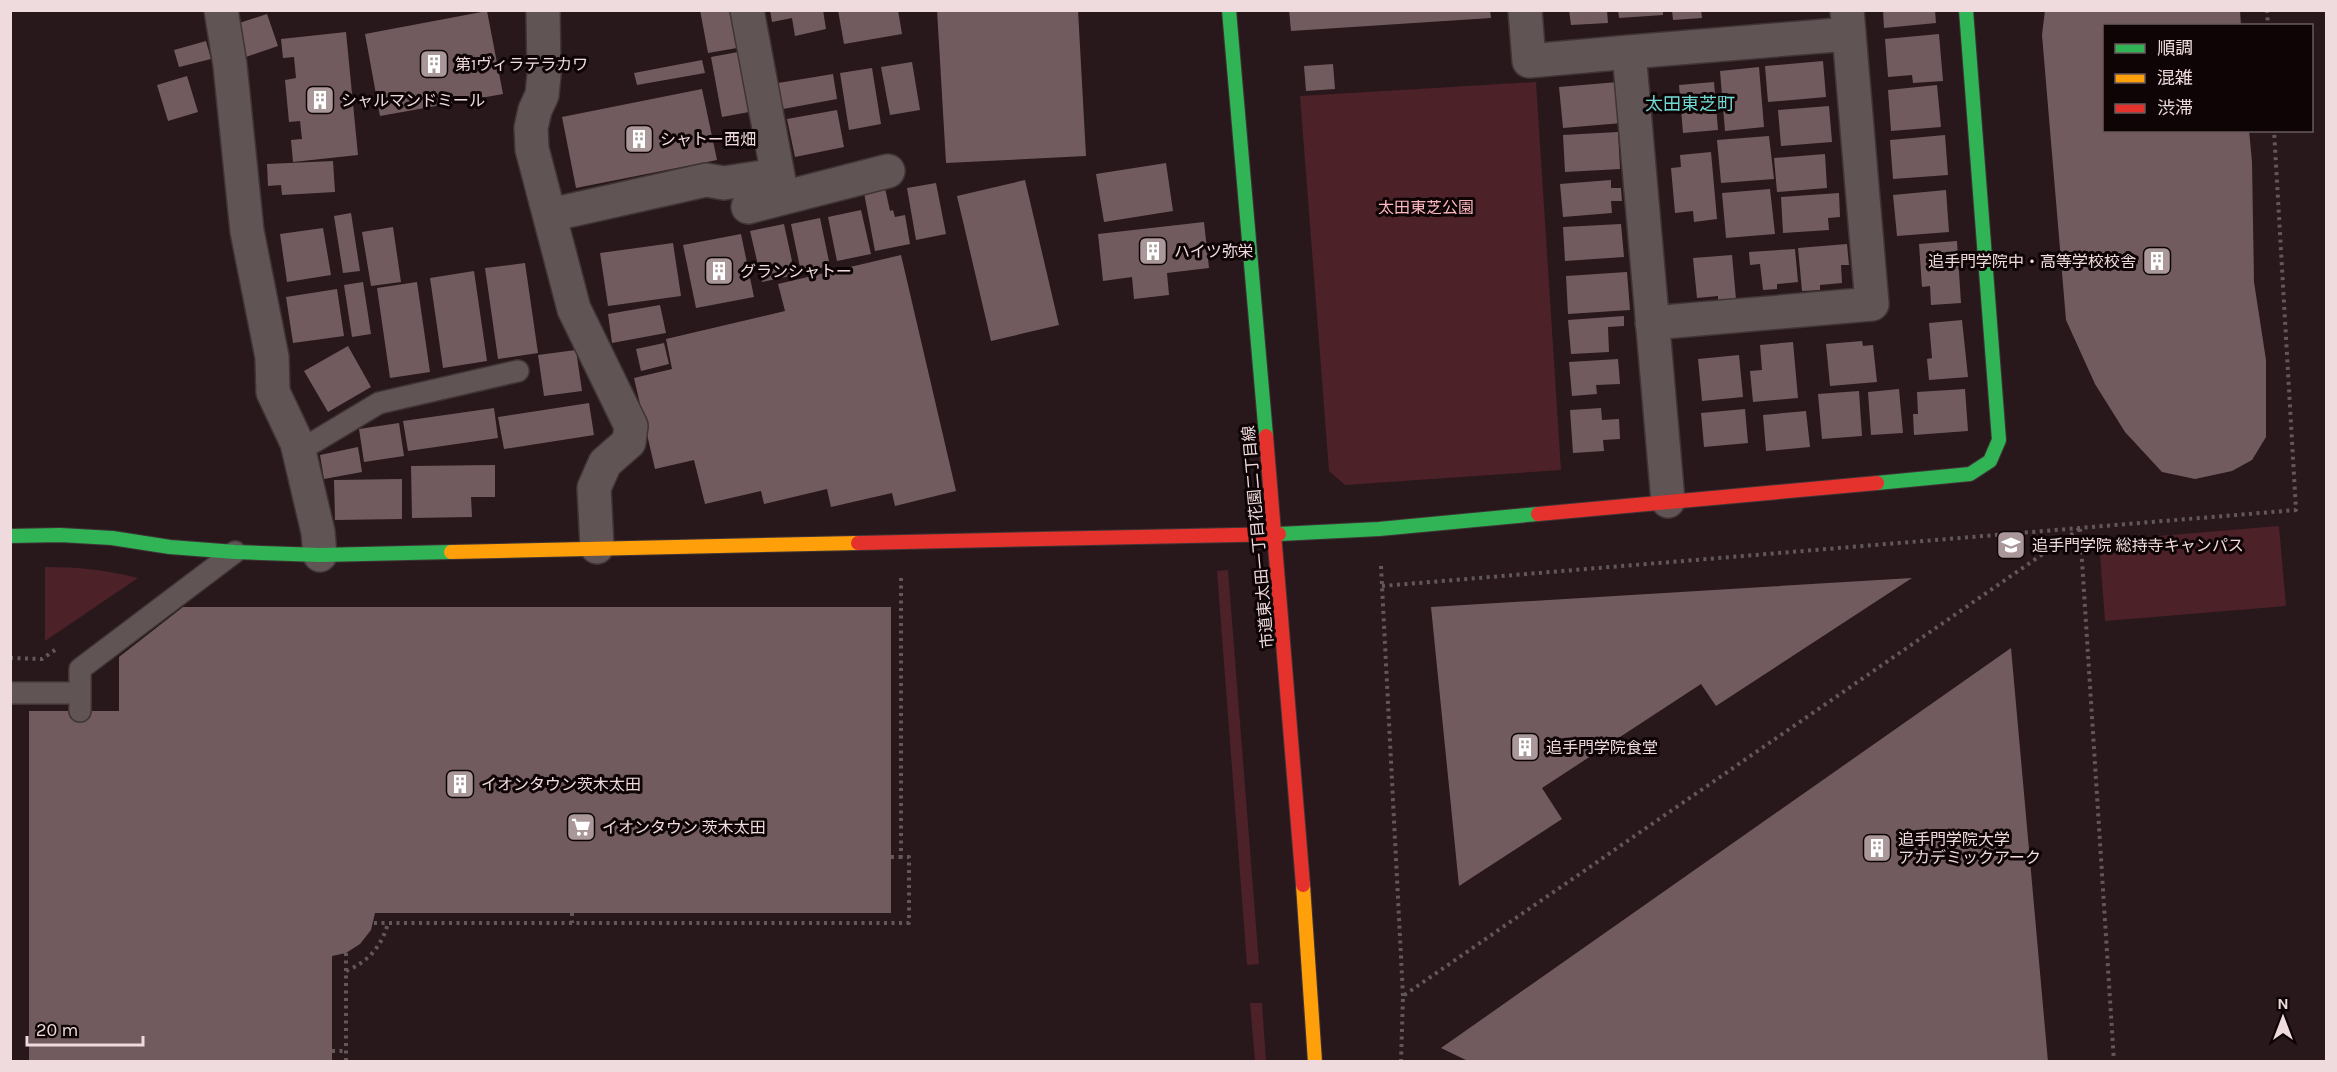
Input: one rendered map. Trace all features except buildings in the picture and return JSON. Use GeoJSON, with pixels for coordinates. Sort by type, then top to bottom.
{"type":"FeatureCollection","features":[{"type":"Feature","properties":{"kind":"street"},"geometry":{"type":"LineString","coordinates":[[221,10],[230,65],[247,231],[272,357],[273,392],[299,451],[318,532],[320,555]]}},
{"type":"Feature","properties":{"kind":"street"},"geometry":{"type":"LineString","coordinates":[[543,10],[544,75],[542,95],[535,110],[531,128],[532,149],[574,309],[631,426],[629,442],[605,464],[594,488],[597,547]]}},
{"type":"Feature","properties":{"kind":"street"},"geometry":{"type":"LineString","coordinates":[[747,10],[780,186]]}},
{"type":"Feature","properties":{"kind":"street","name":"市道東太田一丁目花園二丁目線"},"geometry":{"type":"LineString","coordinates":[[1229,10],[1275,534],[1315,1062]]}},
{"type":"Feature","properties":{"kind":"street"},"geometry":{"type":"LineString","coordinates":[[1525,10],[1529,61],[1629,52],[1848,22],[1872,304],[1652,323]]}},
{"type":"Feature","properties":{"kind":"street"},"geometry":{"type":"LineString","coordinates":[[10,536],[60,535],[112,538],[170,547],[320,555],[597,547],[1275,534],[1379,529],[1970,474],[1988,465],[1994,458],[1999,440],[1966,10]]}},
{"type":"Feature","properties":{"kind":"street"},"geometry":{"type":"LineString","coordinates":[[1629,52],[1668,501]]}},
{"type":"Feature","properties":{"kind":"street"},"geometry":{"type":"LineString","coordinates":[[549,215],[706,180],[780,186],[888,171]]}},
{"type":"Feature","properties":{"kind":"street"},"geometry":{"type":"LineString","coordinates":[[748,207],[780,186]]}},
{"type":"Feature","properties":{"kind":"lane"},"geometry":{"type":"LineString","coordinates":[[299,451],[379,403],[518,371]]}},
{"type":"Feature","properties":{"kind":"lane"},"geometry":{"type":"LineString","coordinates":[[10,693],[80,702],[80,669],[235,552]]}},
{"type":"Feature","properties":{"kind":"path"},"geometry":{"type":"LineString","coordinates":[[1382,586],[2296,510],[2274,132]]}},
{"type":"Feature","properties":{"kind":"path"},"geometry":{"type":"LineString","coordinates":[[1403,996],[2080,528]]}},
{"type":"Feature","properties":{"kind":"path"},"geometry":{"type":"LineString","coordinates":[[2080,528],[2114,1062]]}},
{"type":"Feature","properties":{"kind":"path"},"geometry":{"type":"LineString","coordinates":[[1379,529],[1403,996],[1401,1062]]}},
{"type":"Feature","properties":{"kind":"path"},"geometry":{"type":"LineString","coordinates":[[901,577],[901,857]]}},
{"type":"Feature","properties":{"kind":"path"},"geometry":{"type":"LineString","coordinates":[[10,658],[42,659]]}},
{"type":"Feature","properties":{"kind":"path"},"geometry":{"type":"LineString","coordinates":[[374,923],[909,923],[909,857],[891,857]]}},
{"type":"Feature","properties":{"kind":"path"},"geometry":{"type":"LineString","coordinates":[[572,913],[572,923]]}},
{"type":"Feature","properties":{"kind":"path"},"geometry":{"type":"LineString","coordinates":[[346,971],[371,956],[382,941],[388,923]]}},
{"type":"Feature","properties":{"kind":"path"},"geometry":{"type":"LineString","coordinates":[[346,953],[346,1062]]}},
{"type":"Feature","properties":{"kind":"path"},"geometry":{"type":"LineString","coordinates":[[332,1051],[346,1051]]}},
{"type":"Feature","properties":{"kind":"green space","name":"太田東芝公園"},"geometry":{"type":"Polygon","coordinates":[[[1536,82],[1561,470],[1345,485],[1329,471],[1300,96],[1536,82]]]}},
{"type":"Feature","properties":{"kind":"green space"},"geometry":{"type":"Polygon","coordinates":[[[2279,526],[2286,606],[2105,621],[2099,541],[2279,526]]]}},
{"type":"Feature","properties":{"kind":"green space"},"geometry":{"type":"Polygon","coordinates":[[[45,567],[92,570],[138,578],[45,641],[45,567]]]}},
{"type":"Feature","properties":{"kind":"green space"},"geometry":{"type":"Polygon","coordinates":[[[1228,570],[1259,964],[1247,965],[1217,571],[1228,570]]]}},
{"type":"Feature","properties":{"kind":"green space"},"geometry":{"type":"Polygon","coordinates":[[[1250,1003],[1262,1003],[1266,1061],[1255,1061],[1250,1003]]]}},
{"type":"Feature","properties":{"kind":"traffic: fast"},"geometry":{"type":"LineString","coordinates":[[1229,10],[1266,436]]}},
{"type":"Feature","properties":{"kind":"traffic: fast"},"geometry":{"type":"LineString","coordinates":[[1877,483],[1970,474],[1990,461],[1999,440],[1966,10]]}},
{"type":"Feature","properties":{"kind":"traffic: fast"},"geometry":{"type":"LineString","coordinates":[[1279,534],[1379,529],[1538,514]]}},
{"type":"Feature","properties":{"kind":"traffic: fast"},"geometry":{"type":"LineString","coordinates":[[10,536],[60,535],[112,538],[170,547],[235,552],[320,555],[451,552]]}},
{"type":"Feature","properties":{"kind":"traffic: slow"},"geometry":{"type":"LineString","coordinates":[[451,552],[858,543]]}},
{"type":"Feature","properties":{"kind":"traffic: slow"},"geometry":{"type":"LineString","coordinates":[[1303,885],[1315,1062]]}},
{"type":"Feature","properties":{"kind":"traffic: jam"},"geometry":{"type":"LineString","coordinates":[[1266,436],[1303,885]]}},
{"type":"Feature","properties":{"kind":"traffic: jam"},"geometry":{"type":"LineString","coordinates":[[1538,514],[1877,483]]}},
{"type":"Feature","properties":{"kind":"traffic: jam"},"geometry":{"type":"LineString","coordinates":[[858,543],[1279,534]]}},
{"type":"Feature","properties":{"kind":"place","name":"第1ヴィラテラカワ"},"geometry":{"type":"Point","coordinates":[434,64]}},
{"type":"Feature","properties":{"kind":"place","name":"シャルマンドミール"},"geometry":{"type":"Point","coordinates":[320,100]}},
{"type":"Feature","properties":{"kind":"place","name":"シャトー西畑"},"geometry":{"type":"Point","coordinates":[639,139]}},
{"type":"Feature","properties":{"kind":"place","name":"ハイツ弥栄"},"geometry":{"type":"Point","coordinates":[1153,251]}},
{"type":"Feature","properties":{"kind":"place","name":"追手門学院中・高等学校校舎"},"geometry":{"type":"Point","coordinates":[2157,261]}},
{"type":"Feature","properties":{"kind":"place","name":"グランシャトー"},"geometry":{"type":"Point","coordinates":[719,271]}},
{"type":"Feature","properties":{"kind":"place","name":"追手門学院 総持寺キャンパス"},"geometry":{"type":"Point","coordinates":[2011,545]}},
{"type":"Feature","properties":{"kind":"place","name":"追手門学院食堂"},"geometry":{"type":"Point","coordinates":[1525,747]}},
{"type":"Feature","properties":{"kind":"place","name":"イオンタウン茨木太田"},"geometry":{"type":"Point","coordinates":[460,784]}},
{"type":"Feature","properties":{"kind":"place","name":"イオンタウン 茨木太田"},"geometry":{"type":"Point","coordinates":[581,827]}},
{"type":"Feature","properties":{"kind":"place","name":"追手門学院大学 アカデミックアーク"},"geometry":{"type":"Point","coordinates":[1877,848]}},
{"type":"Feature","properties":{"kind":"district","name":"太田東芝町"},"geometry":{"type":"Point","coordinates":[1690,104]}}]}
